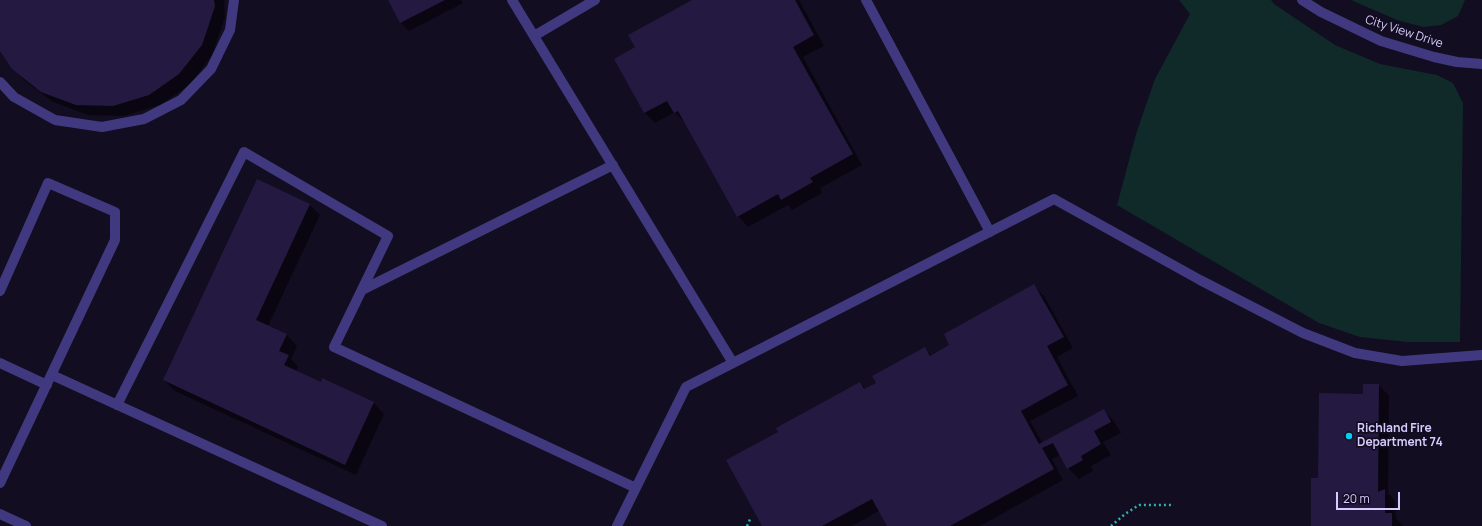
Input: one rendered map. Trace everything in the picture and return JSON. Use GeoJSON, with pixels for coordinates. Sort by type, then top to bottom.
{"type":"FeatureCollection","features":[{"type":"Feature","properties":{"kind":"street"},"geometry":{"type":"LineString","coordinates":[[0,82],[14,97],[55,120],[102,127],[144,120],[182,100],[211,69],[230,30],[234,0]]}},
{"type":"Feature","properties":{"kind":"street"},"geometry":{"type":"LineString","coordinates":[[512,0],[733,363]]}},
{"type":"Feature","properties":{"kind":"street"},"geometry":{"type":"LineString","coordinates":[[534,36],[595,0]]}},
{"type":"Feature","properties":{"kind":"street"},"geometry":{"type":"LineString","coordinates":[[866,0],[990,232]]}},
{"type":"Feature","properties":{"kind":"street","name":"City View Drive"},"geometry":{"type":"LineString","coordinates":[[1302,0],[1350,28],[1381,41],[1434,57],[1457,62],[1482,64]]}},
{"type":"Feature","properties":{"kind":"street"},"geometry":{"type":"LineString","coordinates":[[117,405],[244,152],[388,236],[334,348],[636,488]]}},
{"type":"Feature","properties":{"kind":"street"},"geometry":{"type":"LineString","coordinates":[[362,290],[613,165]]}},
{"type":"Feature","properties":{"kind":"street"},"geometry":{"type":"LineString","coordinates":[[0,291],[48,183],[115,212],[115,240],[0,483]]}},
{"type":"Feature","properties":{"kind":"street"},"geometry":{"type":"LineString","coordinates":[[618,526],[686,387],[1054,199],[1200,280],[1296,329],[1355,353],[1402,361],[1482,355]]}},
{"type":"Feature","properties":{"kind":"street"},"geometry":{"type":"LineString","coordinates":[[0,363],[47,385]]}},
{"type":"Feature","properties":{"kind":"street"},"geometry":{"type":"LineString","coordinates":[[52,375],[382,526]]}},
{"type":"Feature","properties":{"kind":"street"},"geometry":{"type":"LineString","coordinates":[[0,514],[26,526]]}},
{"type":"Feature","properties":{"kind":"path"},"geometry":{"type":"LineString","coordinates":[[1111,526],[1125,514],[1139,506],[1174,505]]}},
{"type":"Feature","properties":{"kind":"path"},"geometry":{"type":"LineString","coordinates":[[747,526],[751,517]]}},
{"type":"Feature","properties":{"kind":"green space"},"geometry":{"type":"Polygon","coordinates":[[[1179,0],[1271,0],[1274,4],[1335,45],[1380,64],[1437,75],[1453,83],[1463,103],[1460,342],[1408,342],[1360,337],[1319,323],[1117,205],[1136,134],[1155,79],[1190,14],[1179,0]]]}},
{"type":"Feature","properties":{"kind":"green space"},"geometry":{"type":"Polygon","coordinates":[[[1351,0],[1465,0],[1458,16],[1441,25],[1423,27],[1397,20],[1351,0]]]}},
{"type":"Feature","properties":{"kind":"building"},"geometry":{"type":"Polygon","coordinates":[[[0,0],[214,0],[215,6],[202,45],[179,74],[149,95],[113,106],[76,105],[41,92],[12,69],[0,51],[0,0]]]}},
{"type":"Feature","properties":{"kind":"building"},"geometry":{"type":"Polygon","coordinates":[[[388,0],[445,0],[400,23],[388,0]]]}},
{"type":"Feature","properties":{"kind":"building"},"geometry":{"type":"Polygon","coordinates":[[[692,0],[795,0],[814,35],[793,47],[853,154],[810,178],[813,182],[781,200],[778,194],[737,217],[678,111],[674,113],[667,101],[644,113],[614,59],[635,47],[628,35],[692,0]]]}},
{"type":"Feature","properties":{"kind":"building"},"geometry":{"type":"Polygon","coordinates":[[[257,179],[310,204],[256,320],[287,334],[279,351],[289,355],[284,365],[321,382],[322,378],[374,402],[345,465],[163,380],[257,179]]]}},
{"type":"Feature","properties":{"kind":"building"},"geometry":{"type":"Polygon","coordinates":[[[1034,284],[1064,337],[1047,346],[1068,385],[1021,411],[1039,444],[1104,409],[1111,422],[1094,431],[1101,444],[1081,456],[1083,460],[1067,469],[1053,443],[1042,448],[1054,469],[950,526],[887,526],[872,499],[822,526],[762,526],[726,460],[778,432],[776,428],[860,382],[864,389],[876,383],[872,376],[925,347],[930,356],[949,345],[944,334],[1034,284]]]}},
{"type":"Feature","properties":{"kind":"building","name":"Richland Fire Department 74"},"geometry":{"type":"Polygon","coordinates":[[[1363,384],[1379,384],[1378,492],[1385,489],[1385,513],[1392,513],[1392,526],[1311,526],[1311,478],[1318,478],[1319,393],[1363,394],[1363,384]]]}},
{"type":"Feature","properties":{"kind":"place","name":"Richland Fire Department 74"},"geometry":{"type":"Point","coordinates":[1349,436]}}]}
